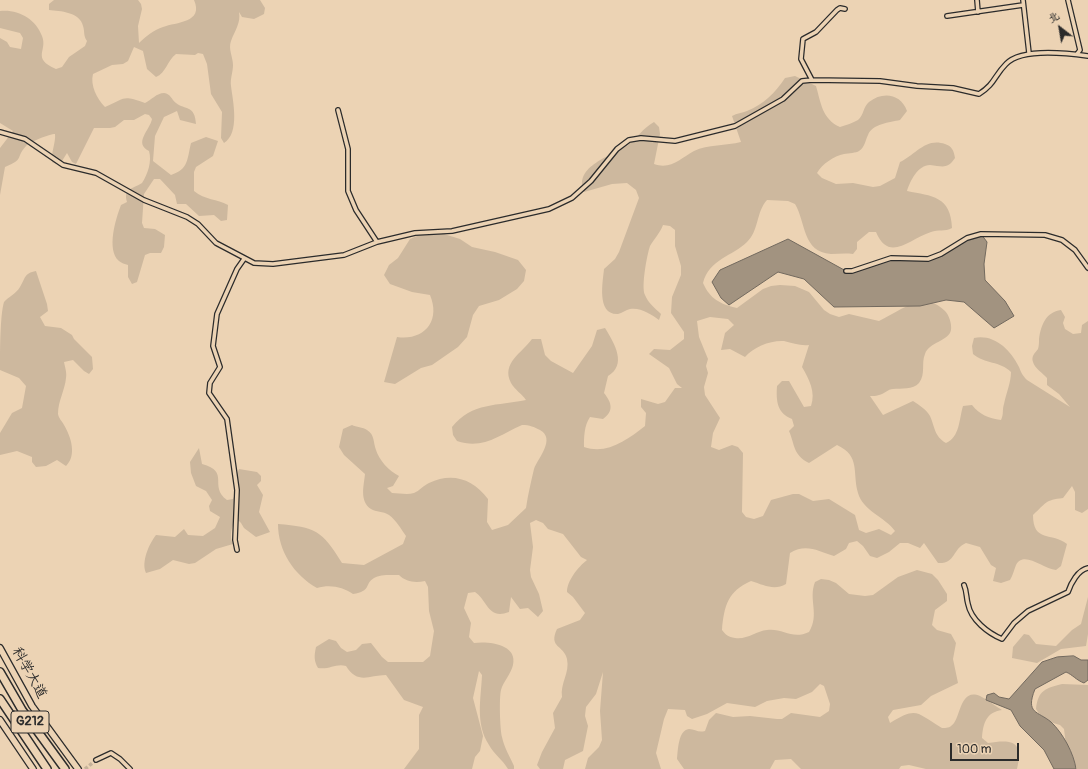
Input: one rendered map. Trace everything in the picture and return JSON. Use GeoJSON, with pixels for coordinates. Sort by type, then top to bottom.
{"type":"FeatureCollection","features":[{"type":"Feature","properties":{"kind":"highway","name":"科学大道"},"geometry":{"type":"LineString","coordinates":[[0,672],[22,710],[65,769]]}},
{"type":"Feature","properties":{"kind":"highway","name":"G212"},"geometry":{"type":"LineString","coordinates":[[0,699],[47,769]]}},
{"type":"Feature","properties":{"kind":"main road","name":"科学大道"},"geometry":{"type":"LineString","coordinates":[[0,648],[32,706],[78,769]]}},
{"type":"Feature","properties":{"kind":"main road"},"geometry":{"type":"LineString","coordinates":[[0,720],[33,769]]}},
{"type":"Feature","properties":{"kind":"street"},"geometry":{"type":"LineString","coordinates":[[977,0],[978,12]]}},
{"type":"Feature","properties":{"kind":"street"},"geometry":{"type":"LineString","coordinates":[[1023,0],[1029,53]]}},
{"type":"Feature","properties":{"kind":"street"},"geometry":{"type":"LineString","coordinates":[[1068,0],[1080,50],[1077,54]]}},
{"type":"Feature","properties":{"kind":"street"},"geometry":{"type":"LineString","coordinates":[[947,16],[1023,5]]}},
{"type":"Feature","properties":{"kind":"street"},"geometry":{"type":"LineString","coordinates":[[812,80],[801,59],[803,39],[816,32],[837,10],[840,8],[845,9]]}},
{"type":"Feature","properties":{"kind":"street"},"geometry":{"type":"LineString","coordinates":[[0,132],[25,139],[63,165],[96,173],[144,200],[187,217],[201,227],[216,243],[244,259],[254,263],[273,264],[344,255],[377,242],[416,233],[452,232],[549,209],[572,198],[592,181],[616,149],[629,140],[641,138],[675,141],[735,126],[783,99],[802,81],[880,80],[917,86],[953,88],[979,94],[990,88],[1007,63],[1029,53],[1077,54],[1088,56]]}},
{"type":"Feature","properties":{"kind":"street"},"geometry":{"type":"LineString","coordinates":[[338,110],[348,149],[348,191],[356,210],[377,242]]}},
{"type":"Feature","properties":{"kind":"street"},"geometry":{"type":"LineString","coordinates":[[846,271],[852,271],[891,258],[928,259],[941,254],[967,238],[980,234],[1044,235],[1062,240],[1075,250],[1088,268]]}},
{"type":"Feature","properties":{"kind":"street"},"geometry":{"type":"LineString","coordinates":[[237,550],[235,540],[237,490],[228,419],[209,393],[208,388],[220,367],[213,346],[218,314],[237,269],[244,259]]}},
{"type":"Feature","properties":{"kind":"street"},"geometry":{"type":"LineString","coordinates":[[964,585],[967,593],[968,605],[976,619],[988,633],[1002,639],[1014,623],[1028,611],[1068,592],[1070,584],[1083,569],[1088,568]]}},
{"type":"Feature","properties":{"kind":"street"},"geometry":{"type":"LineString","coordinates":[[96,760],[111,753],[120,759],[130,769]]}},
{"type":"Feature","properties":{"kind":"shaded area"},"geometry":{"type":"Polygon","coordinates":[[[54,0],[138,0],[142,9],[138,26],[139,43],[156,30],[192,17],[196,8],[194,0],[260,0],[265,8],[264,14],[254,19],[242,17],[239,12],[238,23],[230,47],[233,65],[231,83],[234,108],[234,125],[229,138],[224,143],[221,138],[222,112],[211,94],[207,64],[203,54],[176,54],[170,60],[162,73],[156,77],[147,69],[143,51],[134,47],[128,61],[123,64],[112,65],[93,74],[93,87],[99,100],[105,107],[128,98],[145,103],[156,95],[164,93],[170,96],[179,105],[192,111],[196,124],[180,120],[177,111],[164,117],[155,136],[153,161],[171,175],[181,170],[186,163],[191,143],[206,137],[218,141],[213,156],[196,167],[194,172],[194,191],[202,196],[228,205],[227,220],[221,221],[214,215],[199,216],[186,204],[177,204],[175,195],[160,179],[154,179],[144,194],[142,223],[144,228],[155,229],[165,235],[164,247],[161,253],[150,253],[145,255],[137,282],[132,284],[128,277],[128,265],[120,262],[115,256],[113,249],[113,234],[121,205],[127,202],[126,194],[132,188],[142,183],[148,172],[150,155],[149,151],[144,148],[142,140],[151,123],[152,119],[149,115],[145,114],[134,120],[124,120],[115,127],[94,128],[76,164],[72,162],[67,153],[62,161],[56,164],[52,162],[55,134],[31,142],[23,150],[18,160],[5,167],[0,195],[0,148],[13,131],[0,123],[0,38],[7,42],[10,47],[21,49],[23,38],[20,33],[0,28],[0,11],[20,14],[31,20],[42,36],[42,58],[48,65],[56,69],[62,67],[69,57],[85,46],[87,41],[83,26],[78,18],[69,13],[49,10],[49,4],[54,0]]]}},
{"type":"Feature","properties":{"kind":"shaded area"},"geometry":{"type":"Polygon","coordinates":[[[795,76],[816,86],[823,110],[829,120],[840,127],[858,120],[867,104],[880,96],[891,96],[900,101],[907,111],[900,120],[882,124],[873,128],[868,135],[863,148],[859,151],[840,155],[832,159],[817,173],[822,178],[836,184],[853,183],[873,187],[880,186],[895,178],[900,162],[921,148],[938,142],[947,145],[951,147],[954,153],[955,158],[952,162],[947,166],[930,165],[922,168],[912,178],[907,191],[932,196],[938,199],[948,209],[951,217],[952,228],[931,232],[900,246],[893,247],[887,246],[881,241],[876,232],[869,232],[857,242],[857,249],[853,254],[831,254],[822,252],[815,248],[810,242],[795,204],[788,201],[767,200],[763,205],[751,238],[741,247],[710,268],[703,283],[706,289],[716,300],[737,308],[763,289],[780,285],[795,286],[809,292],[824,310],[830,314],[839,317],[849,314],[879,321],[911,304],[928,302],[937,305],[948,315],[951,322],[951,330],[947,337],[927,350],[924,357],[922,376],[919,383],[914,387],[891,389],[883,394],[870,396],[883,415],[913,401],[922,407],[930,416],[935,431],[946,443],[954,437],[963,406],[972,405],[981,414],[1001,420],[1011,372],[1007,368],[973,354],[972,346],[974,338],[988,338],[1001,344],[1011,354],[1027,380],[1070,407],[1059,394],[1047,385],[1047,378],[1035,367],[1033,358],[1038,349],[1043,324],[1052,313],[1061,310],[1065,317],[1063,323],[1065,329],[1073,334],[1081,333],[1082,325],[1088,321],[1088,509],[1082,513],[1075,510],[1075,492],[1072,486],[1063,498],[1049,501],[1043,505],[1033,515],[1034,524],[1036,530],[1044,536],[1061,540],[1067,544],[1061,566],[1056,570],[1024,559],[1019,561],[1016,565],[1010,580],[1001,583],[993,581],[996,568],[991,565],[980,547],[966,543],[958,549],[951,559],[944,563],[938,563],[924,543],[920,548],[908,543],[900,543],[889,552],[877,558],[870,556],[863,546],[857,541],[849,543],[846,549],[834,556],[807,548],[796,550],[790,553],[786,584],[773,587],[751,581],[743,585],[732,595],[724,614],[722,630],[733,638],[744,638],[767,630],[798,635],[803,634],[809,632],[814,619],[813,589],[815,582],[821,579],[836,583],[849,594],[865,596],[873,595],[898,577],[917,570],[932,574],[947,594],[947,601],[935,610],[932,625],[937,630],[951,634],[956,643],[953,659],[958,683],[931,696],[921,705],[893,710],[888,717],[890,723],[906,714],[912,713],[922,715],[942,728],[949,727],[954,723],[961,705],[968,696],[973,694],[980,696],[1002,710],[992,713],[986,720],[982,738],[988,743],[1004,741],[1014,744],[1019,753],[1017,769],[926,769],[909,765],[901,766],[899,769],[801,769],[791,759],[775,760],[770,769],[684,769],[677,759],[679,741],[685,730],[689,729],[700,732],[705,731],[709,720],[716,713],[733,717],[750,716],[777,719],[782,719],[791,713],[820,717],[829,711],[830,704],[824,686],[820,684],[812,692],[796,699],[784,698],[767,701],[755,707],[727,703],[707,714],[692,719],[687,716],[685,710],[668,709],[664,719],[656,753],[661,769],[585,769],[588,758],[599,747],[602,740],[600,711],[603,672],[596,694],[586,707],[585,716],[588,726],[583,751],[565,760],[563,769],[540,769],[537,765],[555,728],[553,713],[562,697],[562,687],[568,664],[565,654],[555,643],[555,635],[557,629],[580,620],[585,613],[573,597],[567,592],[567,588],[574,574],[587,560],[581,557],[563,534],[548,529],[543,523],[536,520],[530,523],[533,547],[530,570],[531,577],[539,594],[543,611],[538,617],[528,608],[520,609],[511,597],[509,612],[497,614],[492,612],[475,592],[468,593],[464,608],[471,623],[469,637],[474,643],[501,645],[511,652],[513,658],[512,668],[501,690],[500,706],[502,737],[514,769],[508,769],[491,748],[485,737],[480,720],[482,675],[479,671],[473,698],[483,736],[480,751],[475,757],[472,769],[404,769],[419,749],[419,715],[423,707],[404,700],[386,675],[364,678],[359,677],[350,672],[346,666],[342,665],[318,668],[315,661],[315,653],[316,647],[329,639],[336,641],[341,648],[347,652],[356,650],[362,644],[371,643],[388,662],[423,662],[430,656],[434,631],[429,611],[428,587],[425,581],[411,581],[399,575],[386,575],[379,576],[371,580],[365,589],[359,593],[353,594],[336,587],[327,586],[317,588],[301,576],[284,553],[278,524],[301,527],[316,532],[329,543],[342,563],[364,565],[403,544],[406,536],[394,519],[387,514],[373,510],[367,506],[363,493],[365,474],[344,455],[339,447],[343,429],[352,425],[364,428],[370,432],[373,436],[379,458],[388,468],[399,476],[393,486],[387,488],[392,493],[414,493],[425,485],[438,480],[446,478],[462,479],[476,487],[488,499],[487,522],[492,530],[508,525],[526,508],[534,469],[546,443],[544,434],[534,427],[522,425],[491,440],[475,444],[457,441],[453,435],[452,427],[468,413],[477,409],[486,406],[526,400],[511,383],[509,370],[514,359],[532,339],[541,339],[545,355],[551,361],[573,373],[592,346],[597,330],[605,328],[615,347],[618,360],[617,366],[608,376],[604,393],[609,400],[611,407],[607,416],[603,419],[590,417],[585,428],[584,447],[592,449],[609,448],[624,441],[645,426],[646,413],[641,407],[641,399],[658,404],[665,402],[675,388],[682,388],[677,384],[669,368],[649,354],[654,349],[670,350],[684,339],[684,332],[671,313],[672,297],[681,275],[681,266],[675,246],[675,230],[670,226],[663,225],[650,246],[646,263],[644,291],[648,300],[661,314],[659,320],[649,313],[638,309],[630,309],[618,314],[611,313],[606,309],[602,296],[604,269],[615,259],[619,252],[639,198],[636,190],[627,183],[612,184],[584,192],[582,183],[584,175],[596,163],[628,145],[654,122],[659,127],[660,134],[654,164],[671,164],[699,149],[741,142],[732,116],[747,111],[764,101],[773,93],[785,78],[795,76]],[[710,317],[697,321],[699,337],[708,359],[706,366],[708,373],[704,387],[705,395],[720,418],[713,433],[711,447],[719,450],[732,445],[738,447],[743,453],[742,512],[746,517],[754,519],[763,516],[771,500],[793,494],[799,494],[813,501],[829,499],[855,515],[859,530],[866,533],[879,529],[891,535],[895,531],[891,526],[864,505],[856,486],[853,460],[845,449],[837,445],[809,463],[800,457],[795,449],[789,431],[794,426],[792,419],[783,413],[778,406],[777,386],[782,381],[789,381],[804,407],[811,406],[813,396],[812,391],[802,367],[809,345],[779,341],[757,347],[745,357],[730,349],[721,350],[725,333],[734,325],[728,319],[710,317]]]}},
{"type":"Feature","properties":{"kind":"shaded area"},"geometry":{"type":"Polygon","coordinates":[[[431,230],[460,239],[472,247],[495,252],[518,260],[526,270],[524,281],[517,289],[499,300],[479,306],[473,315],[467,337],[458,347],[432,365],[421,368],[395,384],[384,382],[397,337],[415,336],[428,327],[432,321],[433,304],[430,295],[412,292],[390,284],[384,275],[389,265],[398,258],[410,239],[431,230]]]}},
{"type":"Feature","properties":{"kind":"shaded area"},"geometry":{"type":"Polygon","coordinates":[[[981,234],[987,242],[984,264],[985,280],[1005,301],[1014,316],[994,328],[964,302],[946,300],[920,306],[834,307],[804,279],[778,272],[729,305],[721,298],[712,282],[720,270],[788,239],[846,271],[852,271],[891,258],[928,259],[941,254],[954,245],[981,234]]]}},
{"type":"Feature","properties":{"kind":"shaded area"},"geometry":{"type":"Polygon","coordinates":[[[36,271],[47,304],[48,311],[40,317],[45,326],[61,328],[72,335],[74,339],[92,357],[93,369],[89,374],[73,360],[64,362],[66,376],[58,414],[69,435],[72,446],[71,457],[66,466],[57,460],[46,466],[36,467],[32,462],[32,457],[17,451],[0,455],[0,433],[12,413],[22,408],[26,386],[19,378],[0,370],[0,335],[4,302],[14,294],[29,273],[36,271]]]}},
{"type":"Feature","properties":{"kind":"shaded area"},"geometry":{"type":"Polygon","coordinates":[[[199,448],[202,464],[211,467],[218,475],[219,490],[227,500],[233,499],[235,495],[236,477],[239,469],[257,472],[261,476],[261,481],[257,485],[263,495],[259,512],[270,532],[256,537],[244,528],[237,519],[233,524],[231,531],[233,544],[216,549],[195,563],[189,564],[173,560],[160,569],[146,573],[144,564],[146,553],[156,535],[175,537],[184,529],[188,535],[203,536],[215,528],[220,517],[210,511],[209,506],[212,500],[206,491],[196,486],[191,473],[190,462],[199,448]]]}},
{"type":"Feature","properties":{"kind":"shaded area"},"geometry":{"type":"Polygon","coordinates":[[[1088,597],[1088,634],[1086,646],[1061,649],[1037,663],[1012,658],[1013,647],[1024,634],[1029,635],[1036,644],[1056,646],[1072,630],[1081,624],[1088,597]]]}},
{"type":"Feature","properties":{"kind":"shaded area"},"geometry":{"type":"Polygon","coordinates":[[[1074,656],[1081,660],[1088,660],[1088,680],[1084,683],[1066,672],[1035,689],[1032,697],[1031,703],[1034,711],[1051,722],[1064,738],[1073,757],[1076,769],[1054,769],[1044,750],[1020,726],[1011,710],[986,700],[987,695],[994,693],[999,697],[1009,699],[1042,662],[1057,657],[1074,656]]]}},
{"type":"Feature","properties":{"kind":"shaded area"},"geometry":{"type":"Polygon","coordinates":[[[1062,684],[1088,685],[1088,769],[1077,769],[1066,745],[1064,729],[1060,725],[1043,720],[1036,709],[1039,698],[1044,691],[1062,684]]]}},
{"type":"Feature","properties":{"kind":"tunnel"},"geometry":{"type":"LineString","coordinates":[[85,769],[96,760]]}}]}
